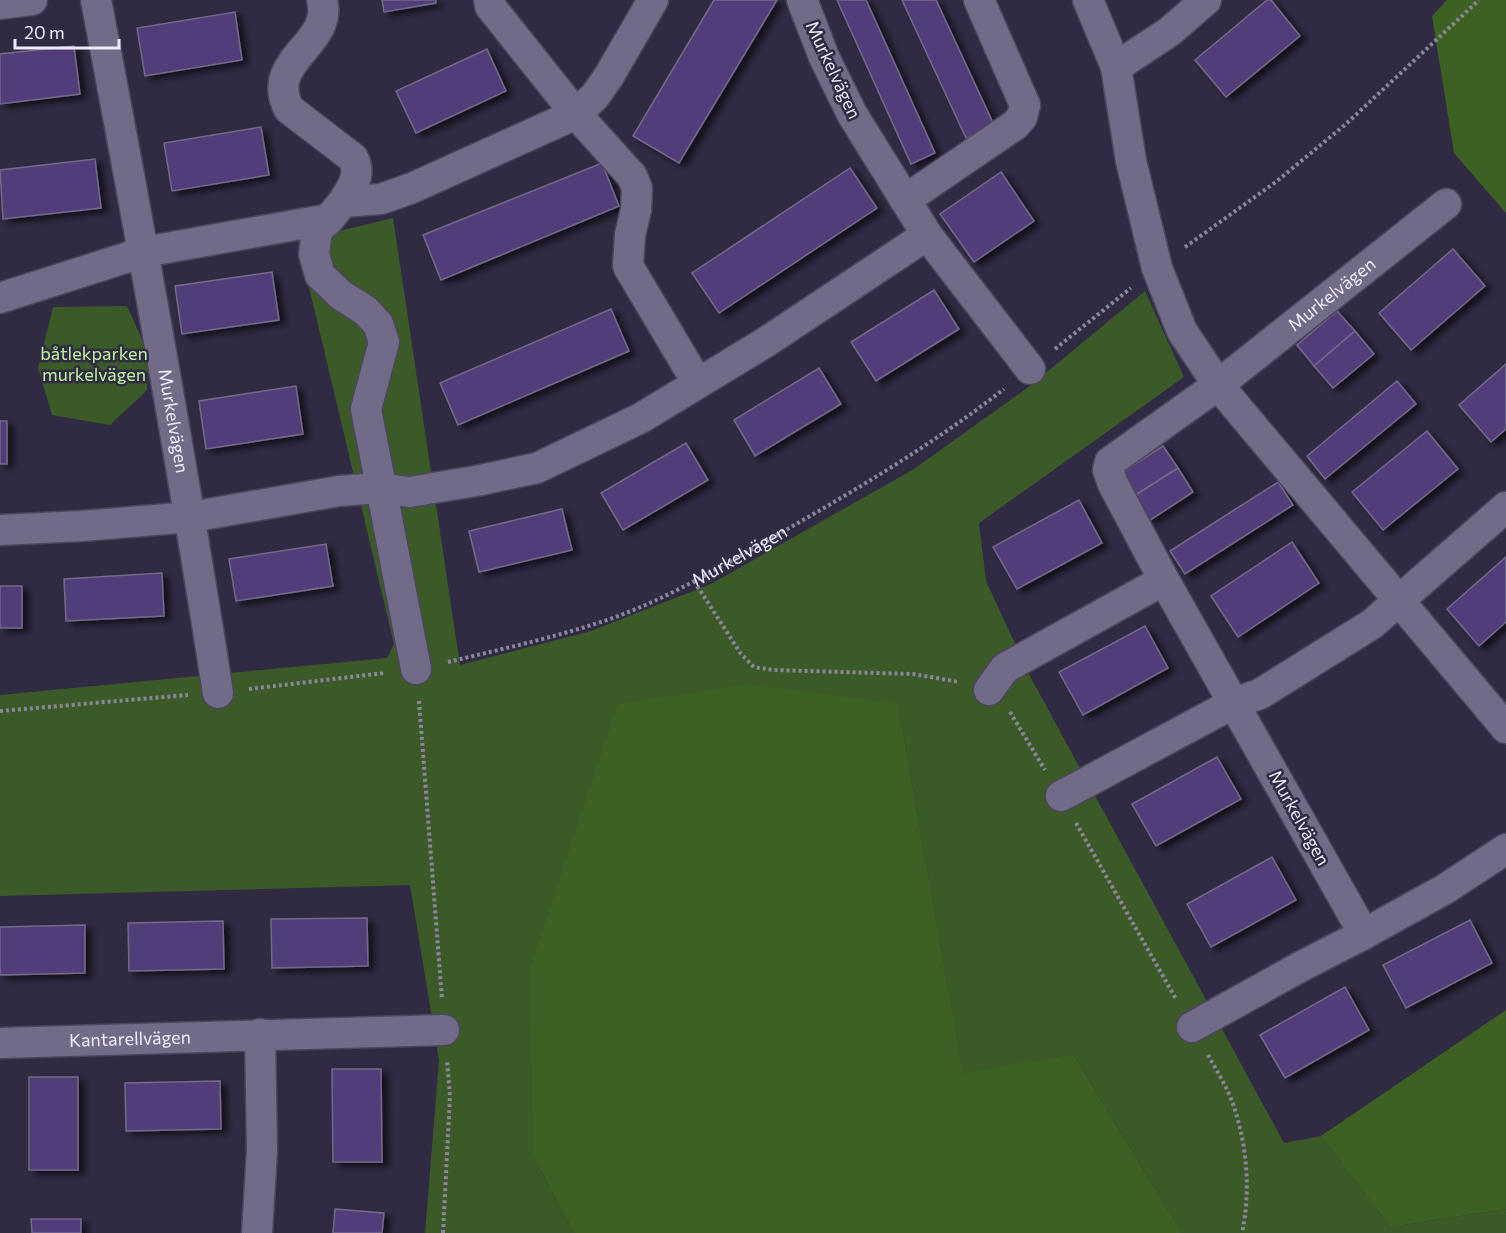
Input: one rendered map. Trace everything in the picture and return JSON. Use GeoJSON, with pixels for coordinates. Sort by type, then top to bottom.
{"type":"FeatureCollection","features":[{"type":"Feature","properties":{"kind":"street"},"geometry":{"type":"LineString","coordinates":[[0,4],[32,0]]}},
{"type":"Feature","properties":{"kind":"street","name":"Murkelvägen"},"geometry":{"type":"LineString","coordinates":[[96,0],[191,517],[218,693]]}},
{"type":"Feature","properties":{"kind":"street"},"geometry":{"type":"LineString","coordinates":[[322,0],[325,9],[321,25],[284,75],[282,87],[289,109],[342,148],[353,158],[357,166],[357,178],[336,211],[317,231],[314,254],[320,275],[341,295],[366,310],[378,324],[384,342],[366,409],[416,669]]}},
{"type":"Feature","properties":{"kind":"street"},"geometry":{"type":"LineString","coordinates":[[489,0],[490,6],[576,114],[632,176],[637,188],[628,266],[697,382]]}},
{"type":"Feature","properties":{"kind":"street"},"geometry":{"type":"LineString","coordinates":[[0,298],[144,252],[336,211],[381,199],[412,188],[576,114],[595,96],[609,76],[653,0]]}},
{"type":"Feature","properties":{"kind":"street","name":"Murkelvägen"},"geometry":{"type":"LineString","coordinates":[[802,0],[825,57],[852,114],[905,200],[927,235],[1030,369]]}},
{"type":"Feature","properties":{"kind":"street"},"geometry":{"type":"LineString","coordinates":[[905,200],[1015,125],[1022,117],[1025,105],[979,0]]}},
{"type":"Feature","properties":{"kind":"street"},"geometry":{"type":"LineString","coordinates":[[1088,0],[1116,67],[1131,161],[1157,267],[1182,331],[1218,385],[1506,728]]}},
{"type":"Feature","properties":{"kind":"street"},"geometry":{"type":"LineString","coordinates":[[1116,67],[1169,32],[1206,0]]}},
{"type":"Feature","properties":{"kind":"street","name":"Murkelvägen"},"geometry":{"type":"LineString","coordinates":[[1364,934],[1164,580],[1113,484],[1108,470],[1110,462],[1218,385],[1446,204]]}},
{"type":"Feature","properties":{"kind":"street"},"geometry":{"type":"LineString","coordinates":[[0,530],[191,517],[339,491],[380,488],[409,492],[537,468],[641,418],[766,342],[927,235]]}},
{"type":"Feature","properties":{"kind":"street"},"geometry":{"type":"LineString","coordinates":[[1061,796],[1233,703],[1260,694],[1371,624],[1506,507]]}},
{"type":"Feature","properties":{"kind":"street"},"geometry":{"type":"LineString","coordinates":[[989,690],[1005,668],[1164,580]]}},
{"type":"Feature","properties":{"kind":"street"},"geometry":{"type":"LineString","coordinates":[[1192,1027],[1445,889],[1506,849]]}},
{"type":"Feature","properties":{"kind":"street","name":"Kantarellvägen"},"geometry":{"type":"LineString","coordinates":[[0,1043],[444,1029]]}},
{"type":"Feature","properties":{"kind":"street"},"geometry":{"type":"LineString","coordinates":[[257,1233],[262,1150],[260,1034]]}},
{"type":"Feature","properties":{"kind":"path","name":"Murkelvägen"},"geometry":{"type":"LineString","coordinates":[[0,711],[218,693],[416,669],[521,645],[611,618],[694,581],[872,481],[964,420],[1157,267],[1277,181],[1329,138],[1479,0]]}},
{"type":"Feature","properties":{"kind":"path"},"geometry":{"type":"LineString","coordinates":[[694,581],[741,654],[754,668],[913,674],[956,681],[989,690],[1005,705],[1061,796],[1220,1076],[1236,1114],[1243,1143],[1247,1182],[1242,1233]]}},
{"type":"Feature","properties":{"kind":"path"},"geometry":{"type":"LineString","coordinates":[[416,669],[450,1096],[443,1233]]}},
{"type":"Feature","properties":{"kind":"green space"},"geometry":{"type":"Polygon","coordinates":[[[1447,0],[1506,0],[1506,213],[1454,153],[1432,16],[1447,0]]]}},
{"type":"Feature","properties":{"kind":"green space"},"geometry":{"type":"Polygon","coordinates":[[[393,218],[460,665],[591,631],[711,584],[914,469],[1030,386],[1145,291],[1184,377],[979,523],[986,581],[1031,678],[1284,1143],[1321,1136],[1390,1227],[1506,1209],[1506,1233],[1182,1233],[1073,1054],[963,1074],[898,704],[533,1156],[574,1233],[425,1233],[439,1060],[410,885],[0,896],[0,695],[387,658],[394,644],[298,241],[393,218]]]}},
{"type":"Feature","properties":{"kind":"green space","name":"båtlekparken murkelvägen"},"geometry":{"type":"Polygon","coordinates":[[[127,306],[148,353],[147,390],[110,425],[52,415],[38,368],[53,307],[127,306]]]}},
{"type":"Feature","properties":{"kind":"green space"},"geometry":{"type":"Polygon","coordinates":[[[748,684],[898,704],[963,1073],[1073,1054],[1182,1233],[574,1233],[533,1156],[530,968],[618,704],[748,684]]]}},
{"type":"Feature","properties":{"kind":"green space"},"geometry":{"type":"Polygon","coordinates":[[[1506,1010],[1506,1209],[1390,1227],[1321,1136],[1506,1010]]]}},
{"type":"Feature","properties":{"kind":"building"},"geometry":{"type":"Polygon","coordinates":[[[382,0],[436,0],[436,3],[384,12],[382,0]]]}},
{"type":"Feature","properties":{"kind":"building"},"geometry":{"type":"Polygon","coordinates":[[[714,0],[777,0],[679,163],[633,136],[714,0]]]}},
{"type":"Feature","properties":{"kind":"building"},"geometry":{"type":"Polygon","coordinates":[[[837,0],[866,0],[935,153],[911,164],[837,0]]]}},
{"type":"Feature","properties":{"kind":"building"},"geometry":{"type":"Polygon","coordinates":[[[902,0],[936,0],[994,125],[966,138],[902,0]]]}},
{"type":"Feature","properties":{"kind":"building"},"geometry":{"type":"Polygon","coordinates":[[[1267,0],[1271,0],[1300,36],[1226,97],[1195,60],[1267,0]]]}},
{"type":"Feature","properties":{"kind":"building"},"geometry":{"type":"Polygon","coordinates":[[[235,12],[242,60],[145,76],[137,28],[235,12]]]}},
{"type":"Feature","properties":{"kind":"building"},"geometry":{"type":"Polygon","coordinates":[[[74,46],[80,94],[0,104],[0,54],[74,46]]]}},
{"type":"Feature","properties":{"kind":"building"},"geometry":{"type":"Polygon","coordinates":[[[487,49],[506,91],[416,133],[396,91],[487,49]]]}},
{"type":"Feature","properties":{"kind":"building"},"geometry":{"type":"Polygon","coordinates":[[[261,127],[269,175],[172,191],[164,143],[261,127]]]}},
{"type":"Feature","properties":{"kind":"building"},"geometry":{"type":"Polygon","coordinates":[[[95,159],[101,208],[3,219],[0,170],[95,159]]]}},
{"type":"Feature","properties":{"kind":"building"},"geometry":{"type":"Polygon","coordinates":[[[602,163],[619,206],[441,280],[423,235],[602,163]]]}},
{"type":"Feature","properties":{"kind":"building"},"geometry":{"type":"Polygon","coordinates":[[[850,168],[877,208],[719,313],[692,273],[850,168]]]}},
{"type":"Feature","properties":{"kind":"building"},"geometry":{"type":"Polygon","coordinates":[[[1001,172],[1034,221],[974,262],[940,214],[1001,172]]]}},
{"type":"Feature","properties":{"kind":"building"},"geometry":{"type":"Polygon","coordinates":[[[1453,249],[1485,286],[1411,350],[1379,313],[1453,249]]]}},
{"type":"Feature","properties":{"kind":"building"},"geometry":{"type":"Polygon","coordinates":[[[272,272],[279,320],[182,334],[175,286],[272,272]]]}},
{"type":"Feature","properties":{"kind":"building"},"geometry":{"type":"Polygon","coordinates":[[[934,290],[959,329],[876,381],[851,342],[934,290]]]}},
{"type":"Feature","properties":{"kind":"building"},"geometry":{"type":"Polygon","coordinates":[[[611,309],[629,351],[458,425],[440,383],[611,309]]]}},
{"type":"Feature","properties":{"kind":"building"},"geometry":{"type":"Polygon","coordinates":[[[1337,311],[1355,331],[1314,366],[1297,345],[1337,311]]]}},
{"type":"Feature","properties":{"kind":"building"},"geometry":{"type":"Polygon","coordinates":[[[1355,331],[1374,354],[1333,388],[1314,366],[1355,331]]]}},
{"type":"Feature","properties":{"kind":"building"},"geometry":{"type":"Polygon","coordinates":[[[1506,364],[1506,429],[1491,442],[1459,405],[1506,364]]]}},
{"type":"Feature","properties":{"kind":"building"},"geometry":{"type":"Polygon","coordinates":[[[819,368],[841,404],[755,456],[734,420],[819,368]]]}},
{"type":"Feature","properties":{"kind":"building"},"geometry":{"type":"Polygon","coordinates":[[[1397,381],[1416,404],[1325,479],[1307,456],[1397,381]]]}},
{"type":"Feature","properties":{"kind":"building"},"geometry":{"type":"Polygon","coordinates":[[[296,386],[303,434],[206,449],[199,401],[296,386]]]}},
{"type":"Feature","properties":{"kind":"building"},"geometry":{"type":"Polygon","coordinates":[[[0,421],[7,421],[7,464],[0,464],[0,421]]]}},
{"type":"Feature","properties":{"kind":"building"},"geometry":{"type":"Polygon","coordinates":[[[1427,431],[1458,469],[1383,530],[1352,492],[1427,431]]]}},
{"type":"Feature","properties":{"kind":"building"},"geometry":{"type":"Polygon","coordinates":[[[686,443],[708,480],[623,530],[601,493],[686,443]]]}},
{"type":"Feature","properties":{"kind":"building"},"geometry":{"type":"Polygon","coordinates":[[[1163,446],[1178,468],[1134,496],[1119,474],[1163,446]]]}},
{"type":"Feature","properties":{"kind":"building"},"geometry":{"type":"Polygon","coordinates":[[[1178,468],[1193,492],[1149,521],[1134,496],[1178,468]]]}},
{"type":"Feature","properties":{"kind":"building"},"geometry":{"type":"Polygon","coordinates":[[[1278,482],[1293,505],[1185,574],[1170,551],[1278,482]]]}},
{"type":"Feature","properties":{"kind":"building"},"geometry":{"type":"Polygon","coordinates":[[[1079,500],[1102,543],[1017,589],[993,547],[1079,500]]]}},
{"type":"Feature","properties":{"kind":"building"},"geometry":{"type":"Polygon","coordinates":[[[562,509],[572,550],[479,572],[469,531],[562,509]]]}},
{"type":"Feature","properties":{"kind":"building"},"geometry":{"type":"Polygon","coordinates":[[[1292,542],[1319,583],[1238,637],[1211,596],[1292,542]]]}},
{"type":"Feature","properties":{"kind":"building"},"geometry":{"type":"Polygon","coordinates":[[[326,544],[333,586],[236,601],[229,559],[326,544]]]}},
{"type":"Feature","properties":{"kind":"building"},"geometry":{"type":"Polygon","coordinates":[[[1506,557],[1506,622],[1479,646],[1447,609],[1506,557]]]}},
{"type":"Feature","properties":{"kind":"building"},"geometry":{"type":"Polygon","coordinates":[[[162,573],[164,616],[66,621],[64,579],[162,573]]]}},
{"type":"Feature","properties":{"kind":"building"},"geometry":{"type":"Polygon","coordinates":[[[0,586],[22,586],[22,628],[0,628],[0,586]]]}},
{"type":"Feature","properties":{"kind":"building"},"geometry":{"type":"Polygon","coordinates":[[[1145,626],[1168,668],[1083,715],[1059,672],[1145,626]]]}},
{"type":"Feature","properties":{"kind":"building"},"geometry":{"type":"Polygon","coordinates":[[[1217,757],[1241,799],[1156,846],[1132,804],[1217,757]]]}},
{"type":"Feature","properties":{"kind":"building"},"geometry":{"type":"Polygon","coordinates":[[[1272,857],[1296,900],[1211,947],[1187,904],[1272,857]]]}},
{"type":"Feature","properties":{"kind":"building"},"geometry":{"type":"Polygon","coordinates":[[[367,918],[368,966],[272,968],[271,919],[367,918]]]}},
{"type":"Feature","properties":{"kind":"building"},"geometry":{"type":"Polygon","coordinates":[[[1470,920],[1492,963],[1406,1008],[1383,965],[1470,920]]]}},
{"type":"Feature","properties":{"kind":"building"},"geometry":{"type":"Polygon","coordinates":[[[223,921],[224,969],[129,971],[128,923],[223,921]]]}},
{"type":"Feature","properties":{"kind":"building"},"geometry":{"type":"Polygon","coordinates":[[[85,925],[85,973],[0,975],[0,927],[85,925]]]}},
{"type":"Feature","properties":{"kind":"building"},"geometry":{"type":"Polygon","coordinates":[[[1345,987],[1369,1030],[1285,1078],[1260,1035],[1345,987]]]}},
{"type":"Feature","properties":{"kind":"building"},"geometry":{"type":"Polygon","coordinates":[[[332,1069],[381,1069],[382,1162],[333,1162],[332,1069]]]}},
{"type":"Feature","properties":{"kind":"building"},"geometry":{"type":"Polygon","coordinates":[[[29,1077],[78,1077],[78,1170],[29,1170],[29,1077]]]}},
{"type":"Feature","properties":{"kind":"building"},"geometry":{"type":"Polygon","coordinates":[[[220,1081],[221,1129],[126,1131],[125,1083],[220,1081]]]}},
{"type":"Feature","properties":{"kind":"building"},"geometry":{"type":"Polygon","coordinates":[[[335,1209],[384,1213],[382,1233],[333,1233],[335,1209]]]}},
{"type":"Feature","properties":{"kind":"building"},"geometry":{"type":"Polygon","coordinates":[[[31,1219],[81,1219],[81,1233],[32,1233],[31,1219]]]}}]}
